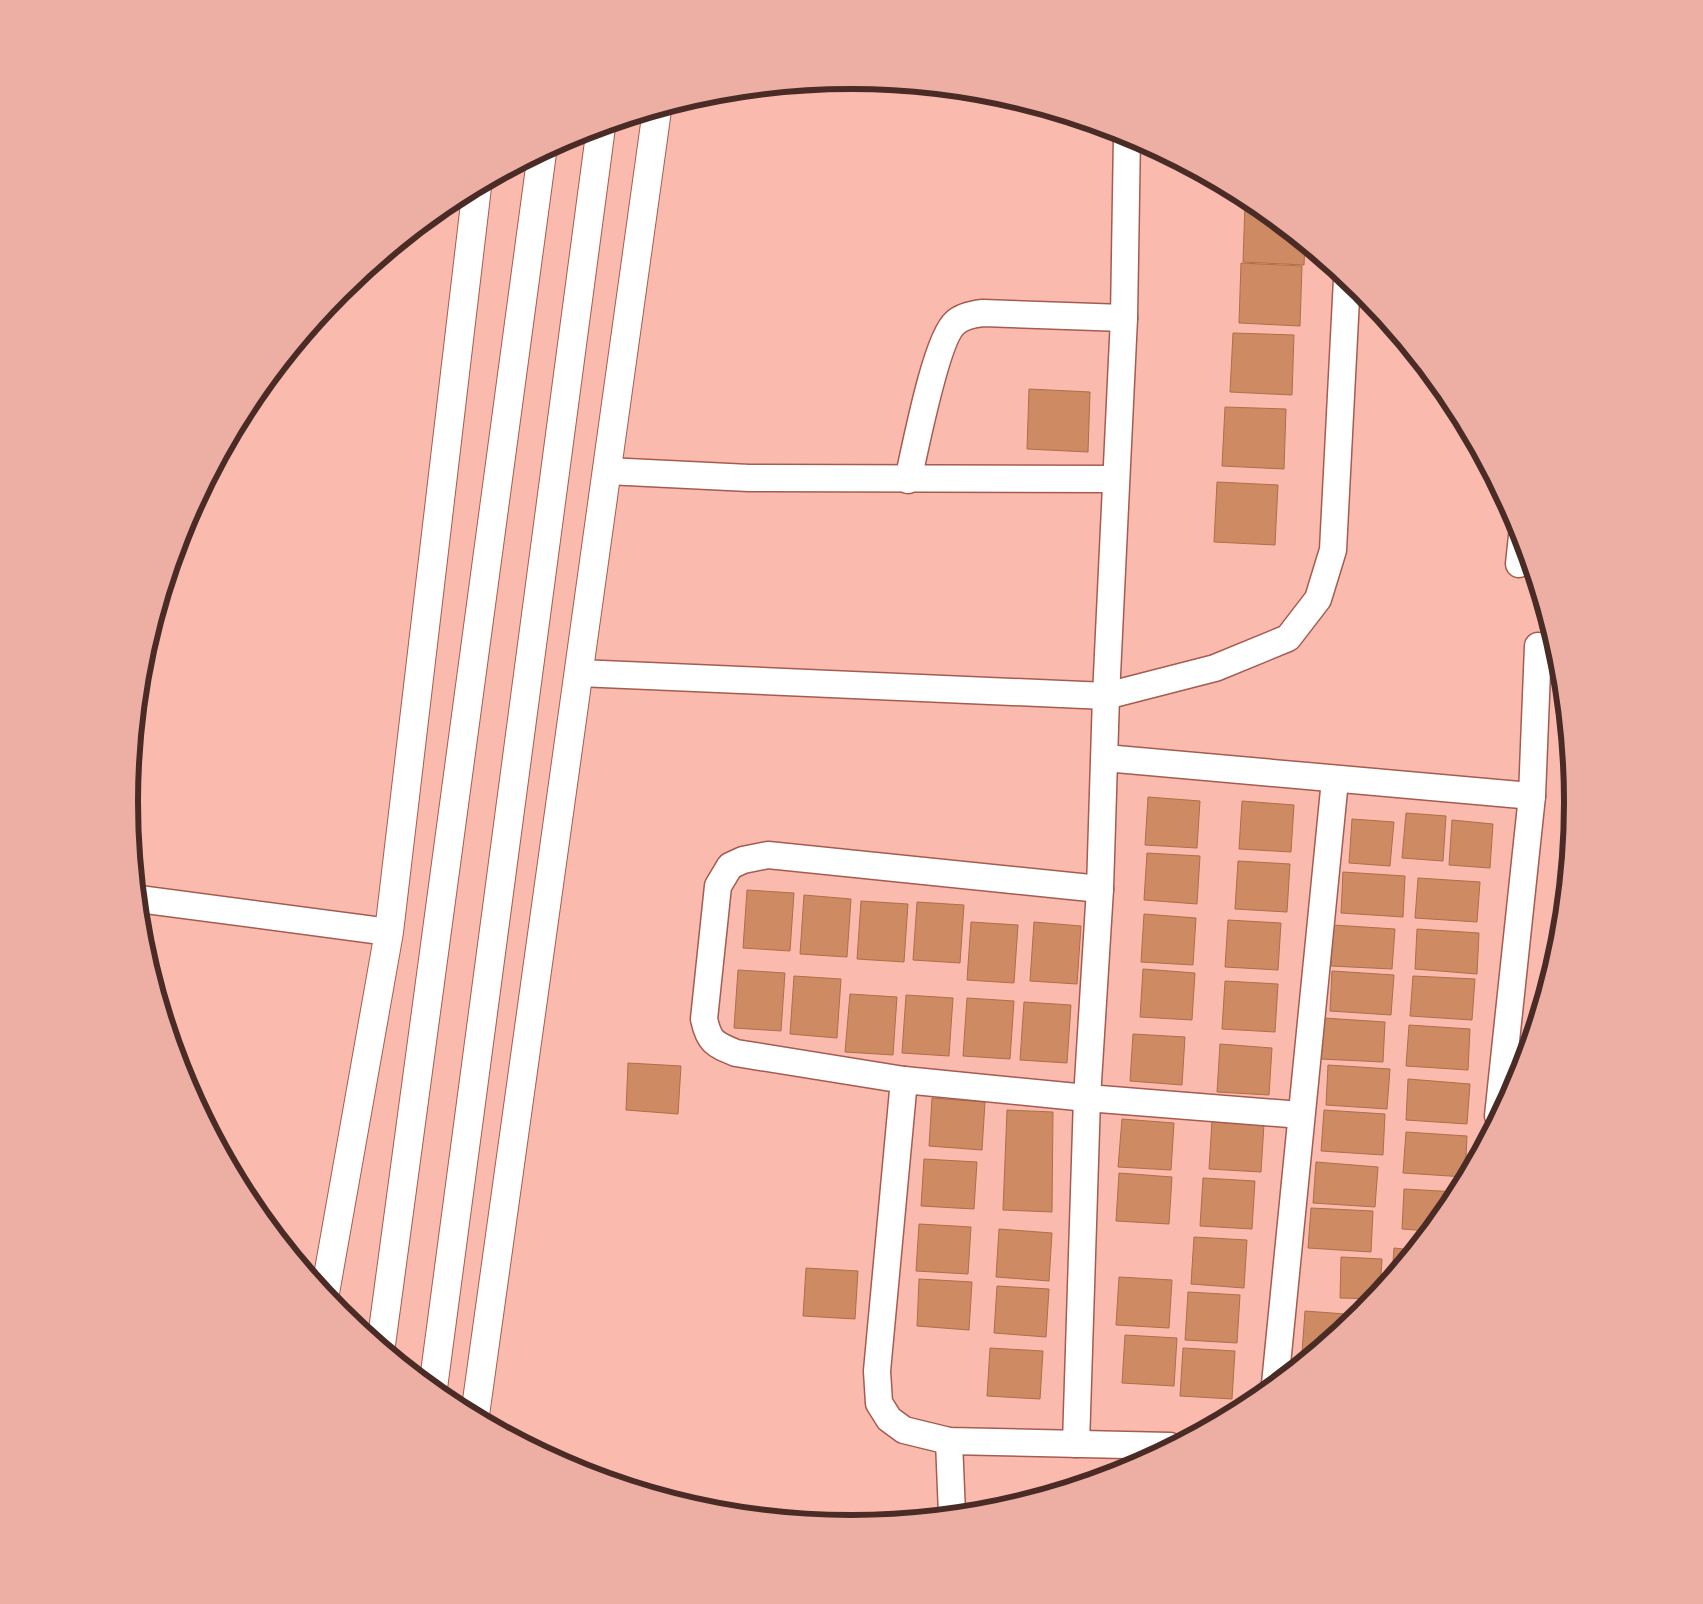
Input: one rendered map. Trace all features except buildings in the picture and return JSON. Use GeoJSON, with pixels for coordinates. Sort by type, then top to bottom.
{"type":"FeatureCollection","features":[{"type":"Feature","properties":{"kind":"highway"},"geometry":{"type":"LineString","coordinates":[[476,1408],[656,116]]}},
{"type":"Feature","properties":{"kind":"highway"},"geometry":{"type":"LineString","coordinates":[[434,1380],[600,135]]}},
{"type":"Feature","properties":{"kind":"highway"},"geometry":{"type":"LineString","coordinates":[[382,1339],[541,160]]}},
{"type":"Feature","properties":{"kind":"highway"},"geometry":{"type":"LineString","coordinates":[[327,1284],[389,932],[476,196]]}},
{"type":"Feature","properties":{"kind":"street"},"geometry":{"type":"LineString","coordinates":[[1076,1444],[1087,1098],[1100,889],[1115,479],[1124,318],[1127,144]]}},
{"type":"Feature","properties":{"kind":"street"},"geometry":{"type":"LineString","coordinates":[[578,674],[1106,696],[1215,668],[1288,638],[1318,599],[1333,550],[1346,289]]}},
{"type":"Feature","properties":{"kind":"street"},"geometry":{"type":"LineString","coordinates":[[908,480],[941,344],[954,323],[971,315],[983,313],[1124,318]]}},
{"type":"Feature","properties":{"kind":"street"},"geometry":{"type":"LineString","coordinates":[[607,471],[749,478],[908,480],[1115,479]]}},
{"type":"Feature","properties":{"kind":"street"},"geometry":{"type":"LineString","coordinates":[[1519,564],[1520,555]]}},
{"type":"Feature","properties":{"kind":"street"},"geometry":{"type":"LineString","coordinates":[[1500,1097],[1532,796],[1538,646]]}},
{"type":"Feature","properties":{"kind":"street"},"geometry":{"type":"LineString","coordinates":[[1105,758],[1335,780],[1532,796]]}},
{"type":"Feature","properties":{"kind":"street"},"geometry":{"type":"LineString","coordinates":[[1276,1375],[1335,780]]}},
{"type":"Feature","properties":{"kind":"street"},"geometry":{"type":"LineString","coordinates":[[1100,889],[768,855],[743,860],[730,866],[718,886],[704,1018],[708,1036],[720,1046],[736,1053],[904,1080],[1087,1098],[1301,1115]]}},
{"type":"Feature","properties":{"kind":"street"},"geometry":{"type":"LineString","coordinates":[[145,900],[389,932]]}},
{"type":"Feature","properties":{"kind":"street"},"geometry":{"type":"LineString","coordinates":[[904,1080],[877,1371],[879,1403],[888,1419],[904,1430],[949,1441],[1159,1446]]}},
{"type":"Feature","properties":{"kind":"street"},"geometry":{"type":"LineString","coordinates":[[949,1441],[952,1508]]}}]}
